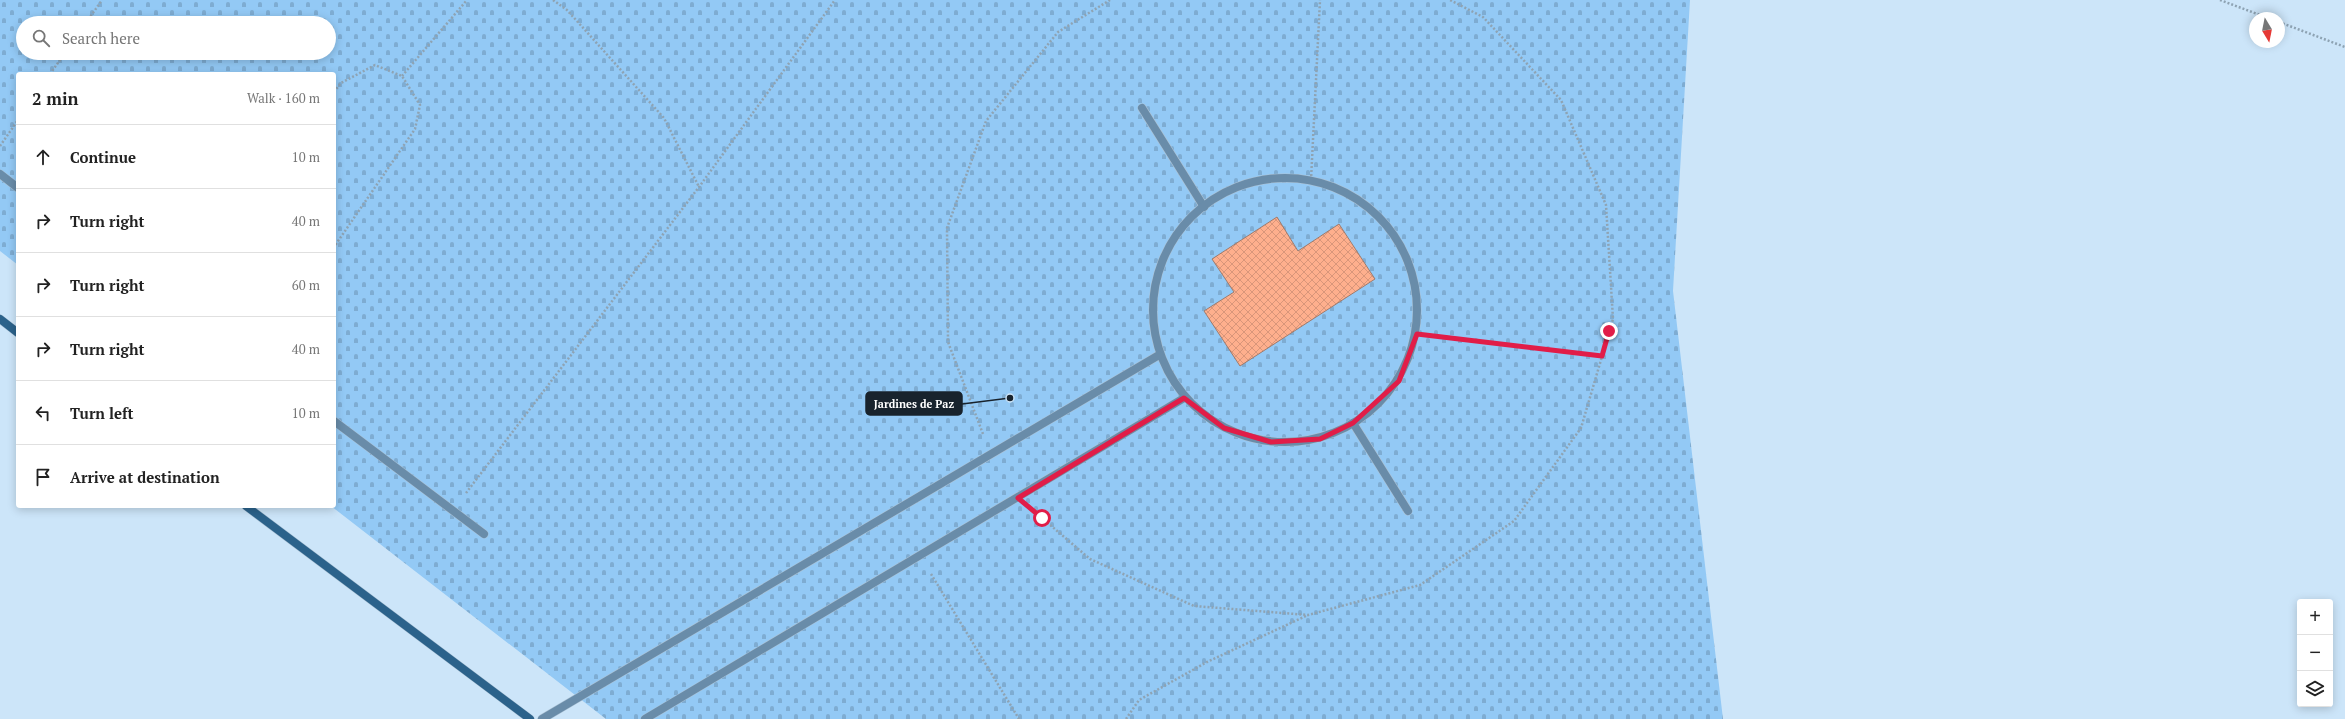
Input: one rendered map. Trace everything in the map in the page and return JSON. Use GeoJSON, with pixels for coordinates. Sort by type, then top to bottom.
{"type":"FeatureCollection","features":[{"type":"Feature","properties":{"kind":"main road"},"geometry":{"type":"LineString","coordinates":[[0,319],[16,331]]}},
{"type":"Feature","properties":{"kind":"main road"},"geometry":{"type":"LineString","coordinates":[[249,508],[530,719]]}},
{"type":"Feature","properties":{"kind":"lane"},"geometry":{"type":"LineString","coordinates":[[1142,108],[1204,207]]}},
{"type":"Feature","properties":{"kind":"lane"},"geometry":{"type":"LineString","coordinates":[[0,174],[16,186]]}},
{"type":"Feature","properties":{"kind":"lane"},"geometry":{"type":"LineString","coordinates":[[1264,179],[1311,180],[1351,194],[1383,219],[1406,253],[1418,293],[1417,334],[1399,381],[1353,423],[1320,439],[1271,442],[1224,428],[1184,398],[1159,355],[1152,309],[1160,263],[1184,224],[1204,207],[1221,194],[1264,179]]}},
{"type":"Feature","properties":{"kind":"lane"},"geometry":{"type":"LineString","coordinates":[[542,719],[1159,355]]}},
{"type":"Feature","properties":{"kind":"lane"},"geometry":{"type":"LineString","coordinates":[[645,719],[920,557],[1184,398]]}},
{"type":"Feature","properties":{"kind":"lane"},"geometry":{"type":"LineString","coordinates":[[336,422],[453,509],[484,534]]}},
{"type":"Feature","properties":{"kind":"lane"},"geometry":{"type":"LineString","coordinates":[[1353,423],[1408,511]]}},
{"type":"Feature","properties":{"kind":"path"},"geometry":{"type":"LineString","coordinates":[[91,16],[102,0]]}},
{"type":"Feature","properties":{"kind":"path"},"geometry":{"type":"LineString","coordinates":[[402,76],[467,0]]}},
{"type":"Feature","properties":{"kind":"path"},"geometry":{"type":"LineString","coordinates":[[553,0],[567,10],[664,118],[699,186]]}},
{"type":"Feature","properties":{"kind":"path"},"geometry":{"type":"LineString","coordinates":[[453,509],[699,186],[835,0]]}},
{"type":"Feature","properties":{"kind":"path"},"geometry":{"type":"LineString","coordinates":[[991,455],[948,342],[947,228],[986,121],[1058,32],[1110,0]]}},
{"type":"Feature","properties":{"kind":"path"},"geometry":{"type":"LineString","coordinates":[[1311,180],[1320,0]]}},
{"type":"Feature","properties":{"kind":"path"},"geometry":{"type":"LineString","coordinates":[[1126,719],[1139,700],[1206,662],[1308,615],[1420,586],[1514,520],[1581,428],[1613,319],[1606,205],[1561,100],[1483,17],[1450,0]]}},
{"type":"Feature","properties":{"kind":"path"},"geometry":{"type":"LineString","coordinates":[[2220,0],[2252,12]]}},
{"type":"Feature","properties":{"kind":"path"},"geometry":{"type":"LineString","coordinates":[[2285,24],[2345,47]]}},
{"type":"Feature","properties":{"kind":"path"},"geometry":{"type":"LineString","coordinates":[[51,72],[60,60]]}},
{"type":"Feature","properties":{"kind":"path"},"geometry":{"type":"LineString","coordinates":[[336,89],[341,83],[375,65],[402,76],[420,105],[415,129],[336,244]]}},
{"type":"Feature","properties":{"kind":"path"},"geometry":{"type":"LineString","coordinates":[[0,146],[16,123]]}},
{"type":"Feature","properties":{"kind":"path"},"geometry":{"type":"LineString","coordinates":[[1417,334],[1602,356]]}},
{"type":"Feature","properties":{"kind":"path"},"geometry":{"type":"LineString","coordinates":[[1018,498],[1090,559],[1194,606],[1308,615]]}},
{"type":"Feature","properties":{"kind":"path"},"geometry":{"type":"LineString","coordinates":[[920,557],[1019,719]]}},
{"type":"Feature","properties":{"kind":"green space"},"geometry":{"type":"Polygon","coordinates":[[[0,0],[1690,0],[1673,291],[1723,719],[606,719],[334,508],[336,508],[336,72],[16,72],[16,263],[0,251],[0,0]]]}},
{"type":"Feature","properties":{"kind":"building"},"geometry":{"type":"Polygon","coordinates":[[[1277,217],[1298,251],[1339,224],[1375,279],[1240,366],[1204,311],[1234,292],[1212,259],[1277,217]]]}},
{"type":"Feature","properties":{"kind":"place","name":"Jardines de Paz"},"geometry":{"type":"Point","coordinates":[1010,398]}},
{"type":"Feature","properties":{"kind":"route"},"geometry":{"type":"LineString","coordinates":[[1042,518],[1018,498],[1184,398],[1224,428],[1271,442],[1320,439],[1353,423],[1399,381],[1417,334],[1602,356],[1609,331]]}}]}
